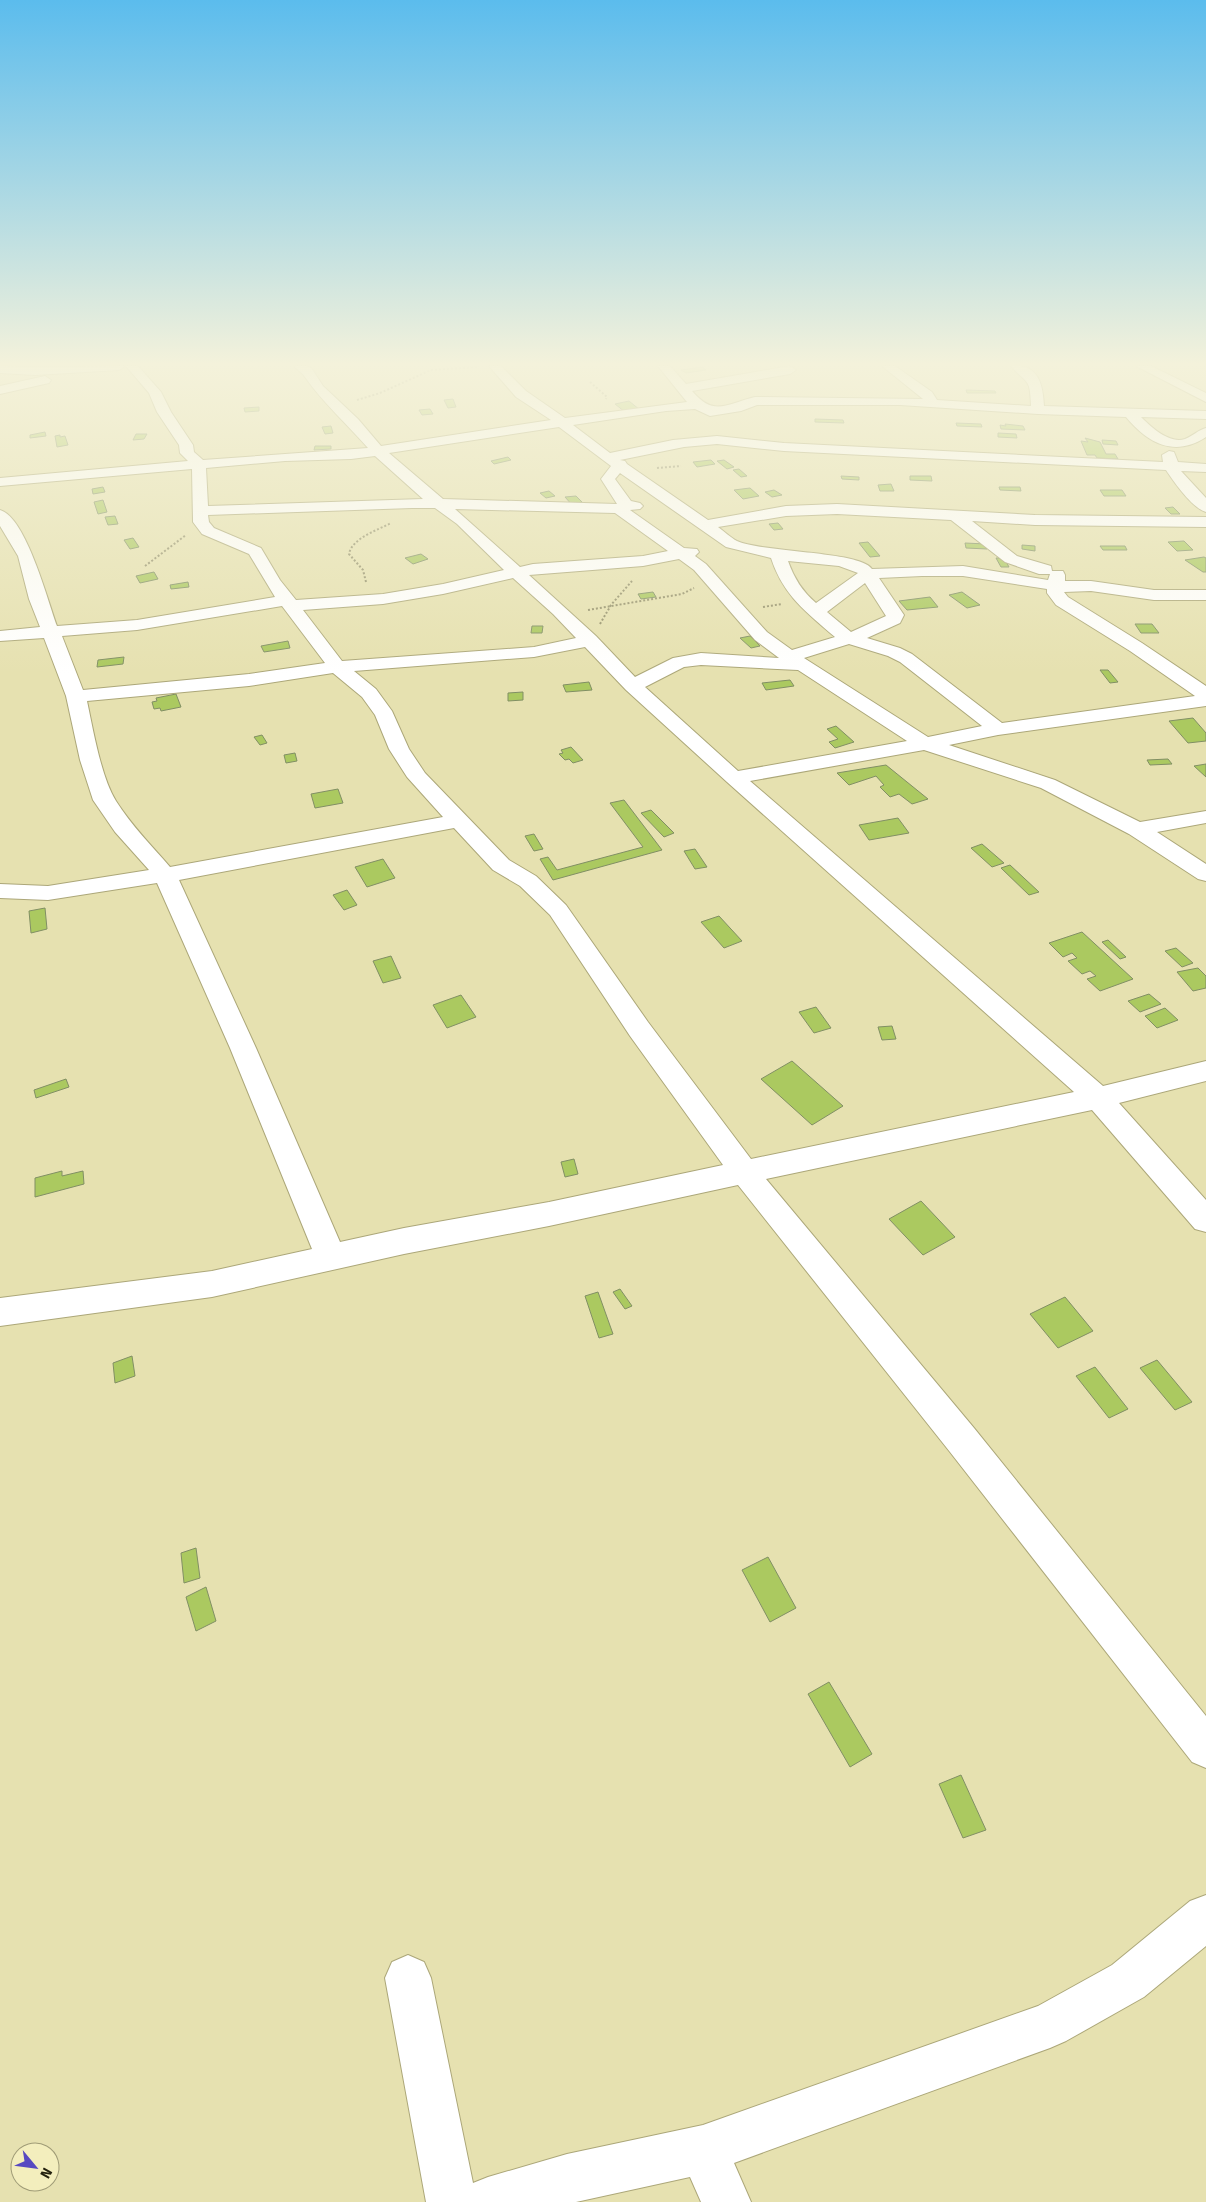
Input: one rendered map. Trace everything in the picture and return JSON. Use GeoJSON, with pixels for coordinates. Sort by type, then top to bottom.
{"type":"FeatureCollection","features":[{"type":"Feature","properties":{"kind":"street"},"geometry":{"type":"LineString","coordinates":[[0,482],[146,469]]}},
{"type":"Feature","properties":{"kind":"street"},"geometry":{"type":"LineString","coordinates":[[199,469],[201,517],[208,531],[255,552],[288,603],[338,667],[370,693],[385,715],[399,749],[417,777],[501,865],[528,881],[558,910],[639,1029],[744,1172],[962,1440],[1206,1748]]}},
{"type":"Feature","properties":{"kind":"street"},"geometry":{"type":"LineString","coordinates":[[392,469],[418,500]]}},
{"type":"Feature","properties":{"kind":"street"},"geometry":{"type":"LineString","coordinates":[[611,469],[608,478],[610,486],[622,507],[704,572],[761,636],[795,661],[925,744],[1032,777],[1136,829],[1206,874]]}},
{"type":"Feature","properties":{"kind":"street"},"geometry":{"type":"LineString","coordinates":[[625,469],[697,520],[725,546]]}},
{"type":"Feature","properties":{"kind":"street"},"geometry":{"type":"LineString","coordinates":[[1172,469],[1178,478],[1206,507]]}},
{"type":"Feature","properties":{"kind":"street"},"geometry":{"type":"LineString","coordinates":[[201,517],[418,500],[441,504],[651,508],[697,520],[786,511],[837,509],[1073,521],[1206,522]]}},
{"type":"Feature","properties":{"kind":"street"},"geometry":{"type":"LineString","coordinates":[[441,504],[590,640],[633,686],[734,778],[1098,1098],[1206,1220]]}},
{"type":"Feature","properties":{"kind":"street"},"geometry":{"type":"LineString","coordinates":[[0,516],[14,534],[26,556],[38,599],[53,631],[76,696],[90,760],[104,800],[122,827],[165,875],[243,1048],[330,1256]]}},
{"type":"Feature","properties":{"kind":"street"},"geometry":{"type":"LineString","coordinates":[[956,516],[1011,559],[1057,580]]}},
{"type":"Feature","properties":{"kind":"street"},"geometry":{"type":"LineString","coordinates":[[662,540],[697,520]]}},
{"type":"Feature","properties":{"kind":"street"},"geometry":{"type":"LineString","coordinates":[[704,572],[725,546]]}},
{"type":"Feature","properties":{"kind":"street"},"geometry":{"type":"LineString","coordinates":[[0,636],[137,625],[288,603],[344,602],[392,598],[517,573],[558,567],[643,561],[725,546],[778,555],[840,561],[856,565],[864,569],[868,574],[894,615],[894,619],[869,632],[847,638],[795,661],[701,660],[680,662],[633,686]]}},
{"type":"Feature","properties":{"kind":"street"},"geometry":{"type":"LineString","coordinates":[[778,555],[785,576],[801,599],[847,638],[894,652],[906,658],[998,729]]}},
{"type":"Feature","properties":{"kind":"street"},"geometry":{"type":"LineString","coordinates":[[817,611],[843,590],[868,574],[922,570],[963,571],[1057,580],[1154,595],[1206,595]]}},
{"type":"Feature","properties":{"kind":"street"},"geometry":{"type":"LineString","coordinates":[[1057,580],[1055,593],[1062,601],[1136,647],[1206,695]]}},
{"type":"Feature","properties":{"kind":"street"},"geometry":{"type":"LineString","coordinates":[[76,696],[249,680],[338,667],[534,652],[590,640]]}},
{"type":"Feature","properties":{"kind":"street"},"geometry":{"type":"LineString","coordinates":[[734,778],[998,729],[1206,700]]}},
{"type":"Feature","properties":{"kind":"street"},"geometry":{"type":"LineString","coordinates":[[1136,829],[1206,818]]}},
{"type":"Feature","properties":{"kind":"street"},"geometry":{"type":"LineString","coordinates":[[0,891],[48,893],[165,875],[458,821]]}},
{"type":"Feature","properties":{"kind":"street"},"geometry":{"type":"LineString","coordinates":[[0,1312],[212,1284],[330,1256],[549,1214],[976,1122],[1098,1098],[1206,1071]]}},
{"type":"Feature","properties":{"kind":"street"},"geometry":{"type":"LineString","coordinates":[[488,2202],[567,2179],[704,2150],[1050,2025],[1128,1981],[1206,1917]]}},
{"type":"Feature","properties":{"kind":"street"},"geometry":{"type":"LineString","coordinates":[[408,1978],[451,2202]]}},
{"type":"Feature","properties":{"kind":"street"},"geometry":{"type":"LineString","coordinates":[[704,2150],[726,2202]]}},
{"type":"Feature","properties":{"kind":"path"},"geometry":{"type":"LineString","coordinates":[[344,602],[365,588],[367,579],[361,565],[349,554],[350,549],[365,536],[392,522],[418,500]]}},
{"type":"Feature","properties":{"kind":"path"},"geometry":{"type":"LineString","coordinates":[[145,566],[201,517]]}},
{"type":"Feature","properties":{"kind":"path"},"geometry":{"type":"LineString","coordinates":[[590,640],[612,605],[640,570],[643,561]]}},
{"type":"Feature","properties":{"kind":"path"},"geometry":{"type":"LineString","coordinates":[[612,605],[682,594],[704,572]]}},
{"type":"Feature","properties":{"kind":"path"},"geometry":{"type":"LineString","coordinates":[[738,612],[801,599]]}},
{"type":"Feature","properties":{"kind":"building"},"geometry":{"type":"Polygon","coordinates":[[[739,469],[747,476],[741,477],[733,470],[739,469]]]}},
{"type":"Feature","properties":{"kind":"building"},"geometry":{"type":"Polygon","coordinates":[[[841,476],[859,477],[859,480],[842,479],[841,476]]]}},
{"type":"Feature","properties":{"kind":"building"},"geometry":{"type":"Polygon","coordinates":[[[910,476],[931,476],[932,481],[910,480],[910,476]]]}},
{"type":"Feature","properties":{"kind":"building"},"geometry":{"type":"Polygon","coordinates":[[[891,484],[894,491],[880,491],[878,485],[891,484]]]}},
{"type":"Feature","properties":{"kind":"building"},"geometry":{"type":"Polygon","coordinates":[[[103,487],[105,492],[93,494],[92,489],[103,487]]]}},
{"type":"Feature","properties":{"kind":"building"},"geometry":{"type":"Polygon","coordinates":[[[999,487],[1020,487],[1021,491],[1000,490],[999,487]]]}},
{"type":"Feature","properties":{"kind":"building"},"geometry":{"type":"Polygon","coordinates":[[[750,488],[759,496],[743,499],[734,490],[750,488]]]}},
{"type":"Feature","properties":{"kind":"building"},"geometry":{"type":"Polygon","coordinates":[[[774,490],[782,495],[772,497],[765,492],[774,490]]]}},
{"type":"Feature","properties":{"kind":"building"},"geometry":{"type":"Polygon","coordinates":[[[1100,490],[1122,490],[1126,496],[1104,496],[1100,490]]]}},
{"type":"Feature","properties":{"kind":"building"},"geometry":{"type":"Polygon","coordinates":[[[549,491],[555,496],[546,498],[540,493],[549,491]]]}},
{"type":"Feature","properties":{"kind":"building"},"geometry":{"type":"Polygon","coordinates":[[[576,496],[584,504],[573,506],[565,497],[576,496]]]}},
{"type":"Feature","properties":{"kind":"building"},"geometry":{"type":"Polygon","coordinates":[[[103,500],[107,512],[98,514],[94,502],[103,500]]]}},
{"type":"Feature","properties":{"kind":"building"},"geometry":{"type":"Polygon","coordinates":[[[1173,507],[1180,514],[1171,514],[1165,508],[1173,507]]]}},
{"type":"Feature","properties":{"kind":"building"},"geometry":{"type":"Polygon","coordinates":[[[115,516],[118,524],[108,525],[105,517],[115,516]]]}},
{"type":"Feature","properties":{"kind":"building"},"geometry":{"type":"Polygon","coordinates":[[[778,523],[783,529],[774,530],[769,524],[778,523]]]}},
{"type":"Feature","properties":{"kind":"building"},"geometry":{"type":"Polygon","coordinates":[[[133,538],[139,547],[130,549],[124,540],[133,538]]]}},
{"type":"Feature","properties":{"kind":"building"},"geometry":{"type":"Polygon","coordinates":[[[1184,541],[1193,550],[1177,551],[1168,542],[1184,541]]]}},
{"type":"Feature","properties":{"kind":"building"},"geometry":{"type":"Polygon","coordinates":[[[868,542],[880,556],[870,557],[859,543],[868,542]]]}},
{"type":"Feature","properties":{"kind":"building"},"geometry":{"type":"Polygon","coordinates":[[[965,543],[986,544],[987,549],[966,548],[965,543]]]}},
{"type":"Feature","properties":{"kind":"building"},"geometry":{"type":"Polygon","coordinates":[[[1022,545],[1035,546],[1035,551],[1022,549],[1022,545]]]}},
{"type":"Feature","properties":{"kind":"building"},"geometry":{"type":"Polygon","coordinates":[[[1100,546],[1125,546],[1127,550],[1103,550],[1100,546]]]}},
{"type":"Feature","properties":{"kind":"building"},"geometry":{"type":"Polygon","coordinates":[[[421,554],[428,559],[413,564],[405,558],[421,554]]]}},
{"type":"Feature","properties":{"kind":"building"},"geometry":{"type":"Polygon","coordinates":[[[996,558],[1004,558],[1009,567],[1001,567],[996,558]]]}},
{"type":"Feature","properties":{"kind":"building"},"geometry":{"type":"Polygon","coordinates":[[[1206,558],[1206,572],[1185,560],[1206,558]]]}},
{"type":"Feature","properties":{"kind":"building"},"geometry":{"type":"Polygon","coordinates":[[[154,572],[158,579],[140,583],[136,576],[154,572]]]}},
{"type":"Feature","properties":{"kind":"building"},"geometry":{"type":"Polygon","coordinates":[[[188,582],[189,587],[171,589],[170,585],[188,582]]]}},
{"type":"Feature","properties":{"kind":"building"},"geometry":{"type":"Polygon","coordinates":[[[653,592],[656,597],[641,599],[638,594],[653,592]]]}},
{"type":"Feature","properties":{"kind":"building"},"geometry":{"type":"Polygon","coordinates":[[[962,592],[980,605],[967,608],[949,595],[962,592]]]}},
{"type":"Feature","properties":{"kind":"building"},"geometry":{"type":"Polygon","coordinates":[[[930,597],[938,607],[907,610],[899,601],[930,597]]]}},
{"type":"Feature","properties":{"kind":"building"},"geometry":{"type":"Polygon","coordinates":[[[1135,624],[1152,624],[1159,633],[1141,633],[1135,624]]]}},
{"type":"Feature","properties":{"kind":"building"},"geometry":{"type":"Polygon","coordinates":[[[532,626],[543,626],[542,633],[531,633],[532,626]]]}},
{"type":"Feature","properties":{"kind":"building"},"geometry":{"type":"Polygon","coordinates":[[[750,636],[760,646],[751,648],[740,638],[750,636]]]}},
{"type":"Feature","properties":{"kind":"building"},"geometry":{"type":"Polygon","coordinates":[[[288,641],[290,648],[264,652],[261,646],[288,641]]]}},
{"type":"Feature","properties":{"kind":"building"},"geometry":{"type":"Polygon","coordinates":[[[124,657],[123,664],[97,667],[98,660],[124,657]]]}},
{"type":"Feature","properties":{"kind":"building"},"geometry":{"type":"Polygon","coordinates":[[[1100,670],[1108,670],[1118,682],[1110,683],[1100,670]]]}},
{"type":"Feature","properties":{"kind":"building"},"geometry":{"type":"Polygon","coordinates":[[[790,680],[794,686],[766,690],[762,683],[790,680]]]}},
{"type":"Feature","properties":{"kind":"building"},"geometry":{"type":"Polygon","coordinates":[[[589,682],[592,690],[566,692],[563,685],[589,682]]]}},
{"type":"Feature","properties":{"kind":"building"},"geometry":{"type":"Polygon","coordinates":[[[523,692],[523,700],[508,701],[508,693],[523,692]]]}},
{"type":"Feature","properties":{"kind":"building"},"geometry":{"type":"Polygon","coordinates":[[[176,694],[181,707],[161,711],[160,708],[154,709],[152,702],[157,701],[156,698],[176,694]]]}},
{"type":"Feature","properties":{"kind":"building"},"geometry":{"type":"Polygon","coordinates":[[[1193,718],[1206,733],[1206,741],[1188,743],[1169,721],[1193,718]]]}},
{"type":"Feature","properties":{"kind":"building"},"geometry":{"type":"Polygon","coordinates":[[[836,726],[854,742],[835,748],[829,742],[838,739],[827,729],[836,726]]]}},
{"type":"Feature","properties":{"kind":"building"},"geometry":{"type":"Polygon","coordinates":[[[262,735],[267,743],[260,745],[254,737],[262,735]]]}},
{"type":"Feature","properties":{"kind":"building"},"geometry":{"type":"Polygon","coordinates":[[[571,747],[583,760],[573,763],[569,759],[565,760],[559,754],[563,753],[561,750],[571,747]]]}},
{"type":"Feature","properties":{"kind":"building"},"geometry":{"type":"Polygon","coordinates":[[[295,753],[297,761],[286,763],[284,755],[295,753]]]}},
{"type":"Feature","properties":{"kind":"building"},"geometry":{"type":"Polygon","coordinates":[[[1168,759],[1172,764],[1150,765],[1147,760],[1168,759]]]}},
{"type":"Feature","properties":{"kind":"building"},"geometry":{"type":"Polygon","coordinates":[[[1206,764],[1206,777],[1194,766],[1206,764]]]}},
{"type":"Feature","properties":{"kind":"building"},"geometry":{"type":"Polygon","coordinates":[[[886,765],[928,799],[912,804],[899,794],[890,797],[880,787],[884,785],[876,776],[849,785],[837,773],[886,765]]]}},
{"type":"Feature","properties":{"kind":"building"},"geometry":{"type":"Polygon","coordinates":[[[338,789],[343,803],[315,808],[311,794],[338,789]]]}},
{"type":"Feature","properties":{"kind":"building"},"geometry":{"type":"Polygon","coordinates":[[[624,800],[662,850],[553,880],[540,859],[548,857],[557,870],[643,847],[610,803],[624,800]]]}},
{"type":"Feature","properties":{"kind":"building"},"geometry":{"type":"Polygon","coordinates":[[[651,810],[674,833],[664,837],[641,813],[651,810]]]}},
{"type":"Feature","properties":{"kind":"building"},"geometry":{"type":"Polygon","coordinates":[[[898,818],[909,833],[869,840],[859,825],[898,818]]]}},
{"type":"Feature","properties":{"kind":"building"},"geometry":{"type":"Polygon","coordinates":[[[534,834],[543,849],[534,851],[525,836],[534,834]]]}},
{"type":"Feature","properties":{"kind":"building"},"geometry":{"type":"Polygon","coordinates":[[[982,844],[1004,863],[992,867],[971,848],[982,844]]]}},
{"type":"Feature","properties":{"kind":"building"},"geometry":{"type":"Polygon","coordinates":[[[695,849],[707,867],[695,869],[684,851],[695,849]]]}},
{"type":"Feature","properties":{"kind":"building"},"geometry":{"type":"Polygon","coordinates":[[[383,859],[395,878],[367,887],[355,867],[383,859]]]}},
{"type":"Feature","properties":{"kind":"building"},"geometry":{"type":"Polygon","coordinates":[[[1010,865],[1039,892],[1029,895],[1001,868],[1010,865]]]}},
{"type":"Feature","properties":{"kind":"building"},"geometry":{"type":"Polygon","coordinates":[[[347,890],[357,905],[344,910],[333,895],[347,890]]]}},
{"type":"Feature","properties":{"kind":"building"},"geometry":{"type":"Polygon","coordinates":[[[45,908],[47,929],[31,933],[29,911],[45,908]]]}},
{"type":"Feature","properties":{"kind":"building"},"geometry":{"type":"Polygon","coordinates":[[[719,916],[742,941],[724,948],[701,922],[719,916]]]}},
{"type":"Feature","properties":{"kind":"building"},"geometry":{"type":"Polygon","coordinates":[[[1082,932],[1133,979],[1100,991],[1087,979],[1096,976],[1090,971],[1082,974],[1068,961],[1077,958],[1072,953],[1063,957],[1049,943],[1082,932]]]}},
{"type":"Feature","properties":{"kind":"building"},"geometry":{"type":"Polygon","coordinates":[[[1108,940],[1126,957],[1120,959],[1102,942],[1108,940]]]}},
{"type":"Feature","properties":{"kind":"building"},"geometry":{"type":"Polygon","coordinates":[[[1176,948],[1193,963],[1182,967],[1165,951],[1176,948]]]}},
{"type":"Feature","properties":{"kind":"building"},"geometry":{"type":"Polygon","coordinates":[[[391,956],[401,978],[383,983],[373,961],[391,956]]]}},
{"type":"Feature","properties":{"kind":"building"},"geometry":{"type":"Polygon","coordinates":[[[1198,968],[1206,976],[1206,988],[1193,991],[1177,972],[1198,968]]]}},
{"type":"Feature","properties":{"kind":"building"},"geometry":{"type":"Polygon","coordinates":[[[1149,994],[1161,1004],[1140,1012],[1128,1001],[1149,994]]]}},
{"type":"Feature","properties":{"kind":"building"},"geometry":{"type":"Polygon","coordinates":[[[461,995],[476,1017],[447,1028],[433,1005],[461,995]]]}},
{"type":"Feature","properties":{"kind":"building"},"geometry":{"type":"Polygon","coordinates":[[[816,1007],[831,1028],[814,1033],[799,1012],[816,1007]]]}},
{"type":"Feature","properties":{"kind":"building"},"geometry":{"type":"Polygon","coordinates":[[[1165,1008],[1178,1020],[1157,1028],[1145,1016],[1165,1008]]]}},
{"type":"Feature","properties":{"kind":"building"},"geometry":{"type":"Polygon","coordinates":[[[892,1026],[896,1039],[882,1040],[878,1027],[892,1026]]]}},
{"type":"Feature","properties":{"kind":"building"},"geometry":{"type":"Polygon","coordinates":[[[792,1061],[843,1106],[812,1125],[761,1079],[792,1061]]]}},
{"type":"Feature","properties":{"kind":"building"},"geometry":{"type":"Polygon","coordinates":[[[66,1079],[69,1087],[36,1098],[34,1090],[66,1079]]]}},
{"type":"Feature","properties":{"kind":"building"},"geometry":{"type":"Polygon","coordinates":[[[574,1159],[578,1174],[565,1177],[561,1162],[574,1159]]]}},
{"type":"Feature","properties":{"kind":"building"},"geometry":{"type":"Polygon","coordinates":[[[62,1171],[62,1176],[83,1171],[84,1184],[35,1197],[35,1178],[62,1171]]]}},
{"type":"Feature","properties":{"kind":"building"},"geometry":{"type":"Polygon","coordinates":[[[921,1201],[955,1237],[923,1255],[889,1219],[921,1201]]]}},
{"type":"Feature","properties":{"kind":"building"},"geometry":{"type":"Polygon","coordinates":[[[620,1289],[632,1306],[625,1309],[613,1292],[620,1289]]]}},
{"type":"Feature","properties":{"kind":"building"},"geometry":{"type":"Polygon","coordinates":[[[598,1292],[613,1334],[599,1338],[585,1296],[598,1292]]]}},
{"type":"Feature","properties":{"kind":"building"},"geometry":{"type":"Polygon","coordinates":[[[1065,1297],[1093,1331],[1058,1348],[1030,1314],[1065,1297]]]}},
{"type":"Feature","properties":{"kind":"building"},"geometry":{"type":"Polygon","coordinates":[[[132,1356],[135,1376],[115,1383],[113,1363],[132,1356]]]}},
{"type":"Feature","properties":{"kind":"building"},"geometry":{"type":"Polygon","coordinates":[[[1157,1360],[1192,1402],[1175,1410],[1140,1368],[1157,1360]]]}},
{"type":"Feature","properties":{"kind":"building"},"geometry":{"type":"Polygon","coordinates":[[[1095,1367],[1128,1409],[1109,1418],[1076,1376],[1095,1367]]]}},
{"type":"Feature","properties":{"kind":"building"},"geometry":{"type":"Polygon","coordinates":[[[196,1548],[200,1578],[184,1583],[181,1553],[196,1548]]]}},
{"type":"Feature","properties":{"kind":"building"},"geometry":{"type":"Polygon","coordinates":[[[768,1557],[796,1608],[770,1622],[742,1570],[768,1557]]]}},
{"type":"Feature","properties":{"kind":"building"},"geometry":{"type":"Polygon","coordinates":[[[206,1587],[216,1621],[196,1631],[186,1597],[206,1587]]]}},
{"type":"Feature","properties":{"kind":"building"},"geometry":{"type":"Polygon","coordinates":[[[829,1682],[872,1754],[850,1767],[808,1694],[829,1682]]]}},
{"type":"Feature","properties":{"kind":"building"},"geometry":{"type":"Polygon","coordinates":[[[961,1775],[986,1830],[963,1838],[939,1784],[961,1775]]]}}]}
